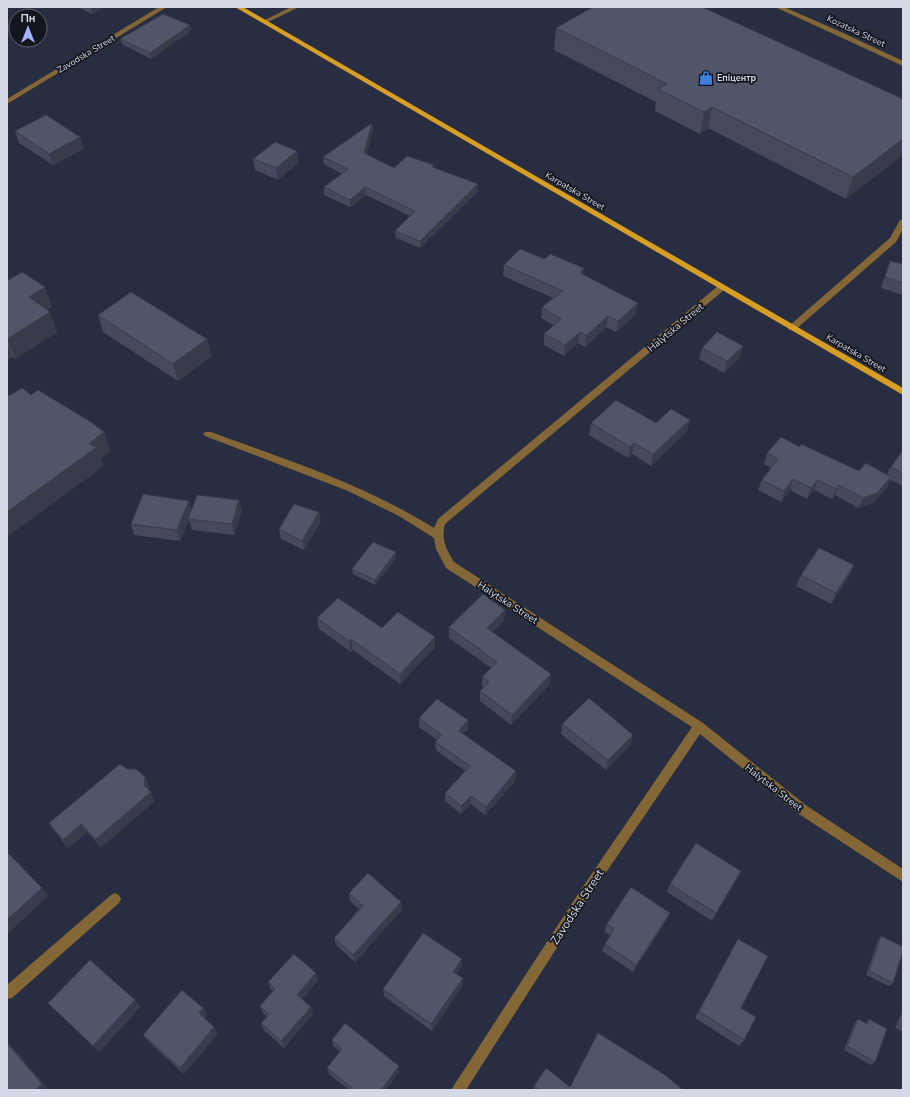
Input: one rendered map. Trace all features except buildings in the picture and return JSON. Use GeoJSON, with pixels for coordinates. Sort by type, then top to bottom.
{"type":"FeatureCollection","features":[{"type":"Feature","properties":{"kind":"main road","name":"Karpatska Street"},"geometry":{"type":"LineString","coordinates":[[238,7],[903,392]]}},
{"type":"Feature","properties":{"kind":"street","name":"Zavodska Street"},"geometry":{"type":"LineString","coordinates":[[7,102],[164,7]]}},
{"type":"Feature","properties":{"kind":"street"},"geometry":{"type":"LineString","coordinates":[[264,22],[296,7]]}},
{"type":"Feature","properties":{"kind":"street","name":"Kozatska Street"},"geometry":{"type":"LineString","coordinates":[[778,7],[839,32],[903,64]]}},
{"type":"Feature","properties":{"kind":"street"},"geometry":{"type":"LineString","coordinates":[[792,328],[893,240],[903,222]]}},
{"type":"Feature","properties":{"kind":"street","name":"Halytska Street"},"geometry":{"type":"LineString","coordinates":[[721,288],[441,522],[437,534],[440,548],[450,565],[699,726],[803,810],[903,876]]}},
{"type":"Feature","properties":{"kind":"street"},"geometry":{"type":"LineString","coordinates":[[208,434],[351,488],[402,512],[437,534]]}},
{"type":"Feature","properties":{"kind":"street","name":"Zavodska Street"},"geometry":{"type":"LineString","coordinates":[[458,1090],[584,895],[699,726]]}},
{"type":"Feature","properties":{"kind":"street"},"geometry":{"type":"LineString","coordinates":[[7,993],[115,899]]}},
{"type":"Feature","properties":{"kind":"place","name":"Епіцентр"},"geometry":{"type":"Point","coordinates":[706,78]}}]}
